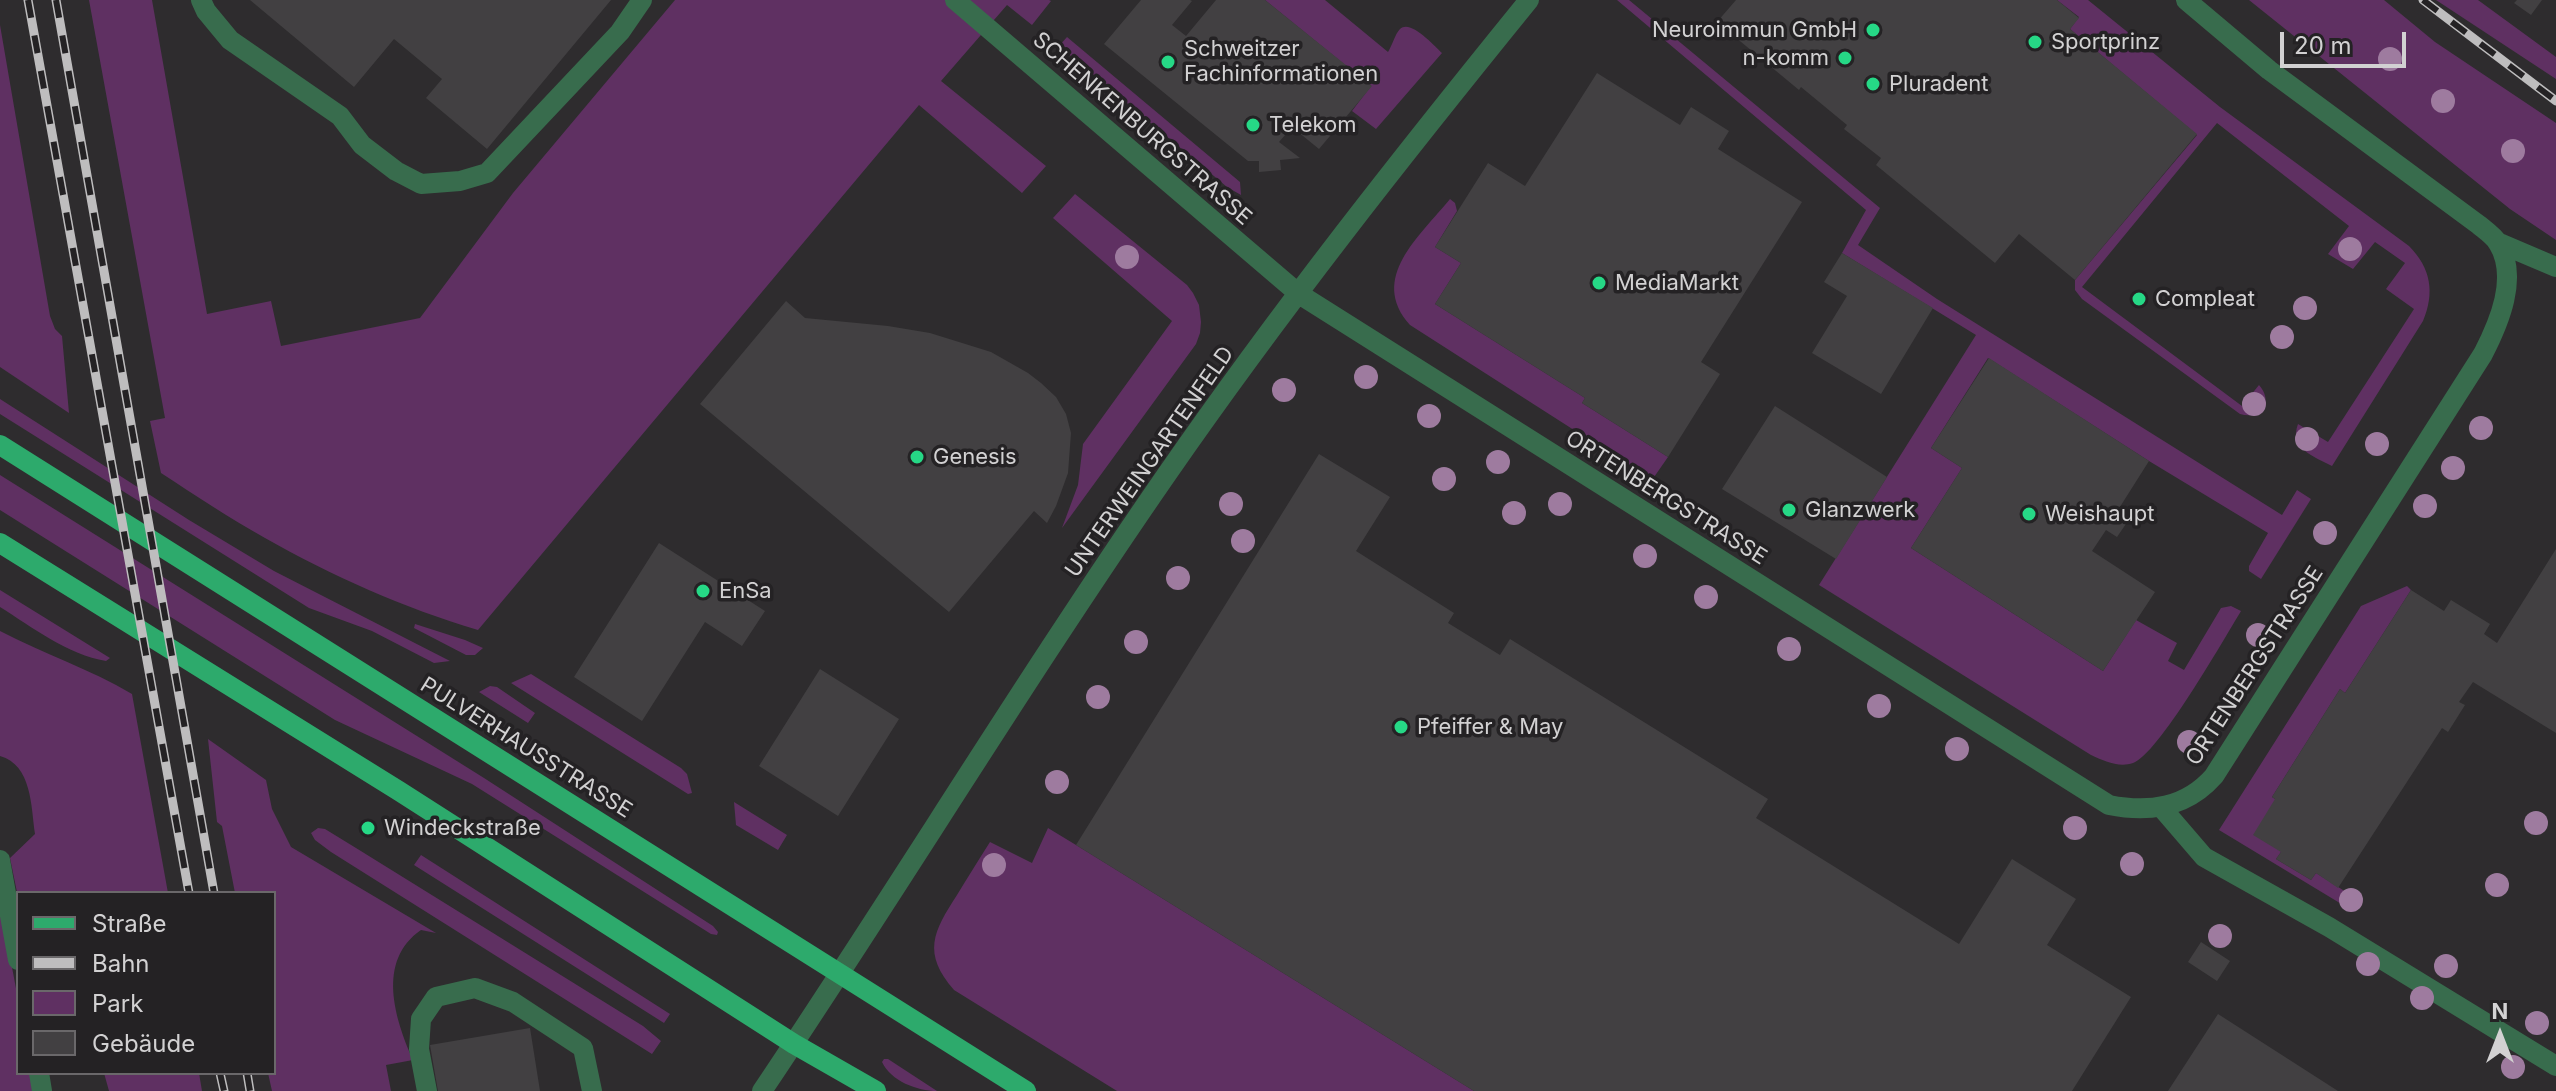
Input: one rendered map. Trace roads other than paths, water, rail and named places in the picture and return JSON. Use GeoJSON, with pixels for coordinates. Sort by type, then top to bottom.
{"type":"FeatureCollection","features":[{"type":"Feature","properties":{"kind":"main road","name":"PULVERHAUSSTRASSE"},"geometry":{"type":"LineString","coordinates":[[0,445],[1026,1091]]}},
{"type":"Feature","properties":{"kind":"main road"},"geometry":{"type":"LineString","coordinates":[[0,543],[399,791],[794,1044],[876,1091]]}},
{"type":"Feature","properties":{"kind":"street"},"geometry":{"type":"LineString","coordinates":[[201,0],[206,11],[230,40],[340,116],[362,145],[396,171],[421,184],[460,181],[487,173],[620,32],[642,0]]}},
{"type":"Feature","properties":{"kind":"street","name":"SCHENKENBURGSTRASSE"},"geometry":{"type":"LineString","coordinates":[[955,0],[1299,294]]}},
{"type":"Feature","properties":{"kind":"street","name":"UNTERWEINGARTENFELD"},"geometry":{"type":"LineString","coordinates":[[762,1091],[1168,472],[1393,169],[1529,0]]}},
{"type":"Feature","properties":{"kind":"street"},"geometry":{"type":"LineString","coordinates":[[2186,0],[2269,70],[2479,225],[2497,242],[2556,267]]}},
{"type":"Feature","properties":{"kind":"street","name":"ORTENBERGSTRASSE"},"geometry":{"type":"LineString","coordinates":[[1299,294],[2109,805],[2134,810],[2161,807],[2184,799],[2204,787],[2214,776],[2497,328],[2507,266],[2497,242]]}},
{"type":"Feature","properties":{"kind":"street"},"geometry":{"type":"LineString","coordinates":[[2161,807],[2204,857],[2318,921],[2556,1066]]}},
{"type":"Feature","properties":{"kind":"street"},"geometry":{"type":"LineString","coordinates":[[0,860],[16,949]]}},
{"type":"Feature","properties":{"kind":"street"},"geometry":{"type":"LineString","coordinates":[[427,1091],[419,1049],[421,1019],[436,997],[475,988],[513,1002],[583,1048],[592,1091]]}},
{"type":"Feature","properties":{"kind":"railway"},"geometry":{"type":"LineString","coordinates":[[28,0],[189,891]]}},
{"type":"Feature","properties":{"kind":"railway"},"geometry":{"type":"LineString","coordinates":[[56,0],[214,891]]}},
{"type":"Feature","properties":{"kind":"railway"},"geometry":{"type":"LineString","coordinates":[[2423,0],[2556,101]]}},
{"type":"Feature","properties":{"kind":"railway"},"geometry":{"type":"LineString","coordinates":[[220,1075],[224,1091]]}},
{"type":"Feature","properties":{"kind":"railway"},"geometry":{"type":"LineString","coordinates":[[247,1075],[250,1091]]}},
{"type":"Feature","properties":{"kind":"place","name":"Neuroimmun GmbH"},"geometry":{"type":"Point","coordinates":[1873,30]}},
{"type":"Feature","properties":{"kind":"place","name":"Sportprinz"},"geometry":{"type":"Point","coordinates":[2035,42]}},
{"type":"Feature","properties":{"kind":"place","name":"n-komm"},"geometry":{"type":"Point","coordinates":[1845,58]}},
{"type":"Feature","properties":{"kind":"place","name":"Schweitzer Fachinformationen"},"geometry":{"type":"Point","coordinates":[1168,62]}},
{"type":"Feature","properties":{"kind":"place","name":"Pluradent"},"geometry":{"type":"Point","coordinates":[1873,84]}},
{"type":"Feature","properties":{"kind":"place","name":"Telekom"},"geometry":{"type":"Point","coordinates":[1253,125]}},
{"type":"Feature","properties":{"kind":"place","name":"MediaMarkt"},"geometry":{"type":"Point","coordinates":[1599,283]}},
{"type":"Feature","properties":{"kind":"place","name":"Compleat"},"geometry":{"type":"Point","coordinates":[2139,299]}},
{"type":"Feature","properties":{"kind":"place","name":"Genesis"},"geometry":{"type":"Point","coordinates":[917,457]}},
{"type":"Feature","properties":{"kind":"place","name":"Glanzwerk"},"geometry":{"type":"Point","coordinates":[1789,510]}},
{"type":"Feature","properties":{"kind":"place","name":"Weishaupt"},"geometry":{"type":"Point","coordinates":[2029,514]}},
{"type":"Feature","properties":{"kind":"place","name":"EnSa"},"geometry":{"type":"Point","coordinates":[703,591]}},
{"type":"Feature","properties":{"kind":"place","name":"Pfeiffer & May"},"geometry":{"type":"Point","coordinates":[1401,727]}},
{"type":"Feature","properties":{"kind":"place","name":"Windeckstraße"},"geometry":{"type":"Point","coordinates":[368,828]}}]}
